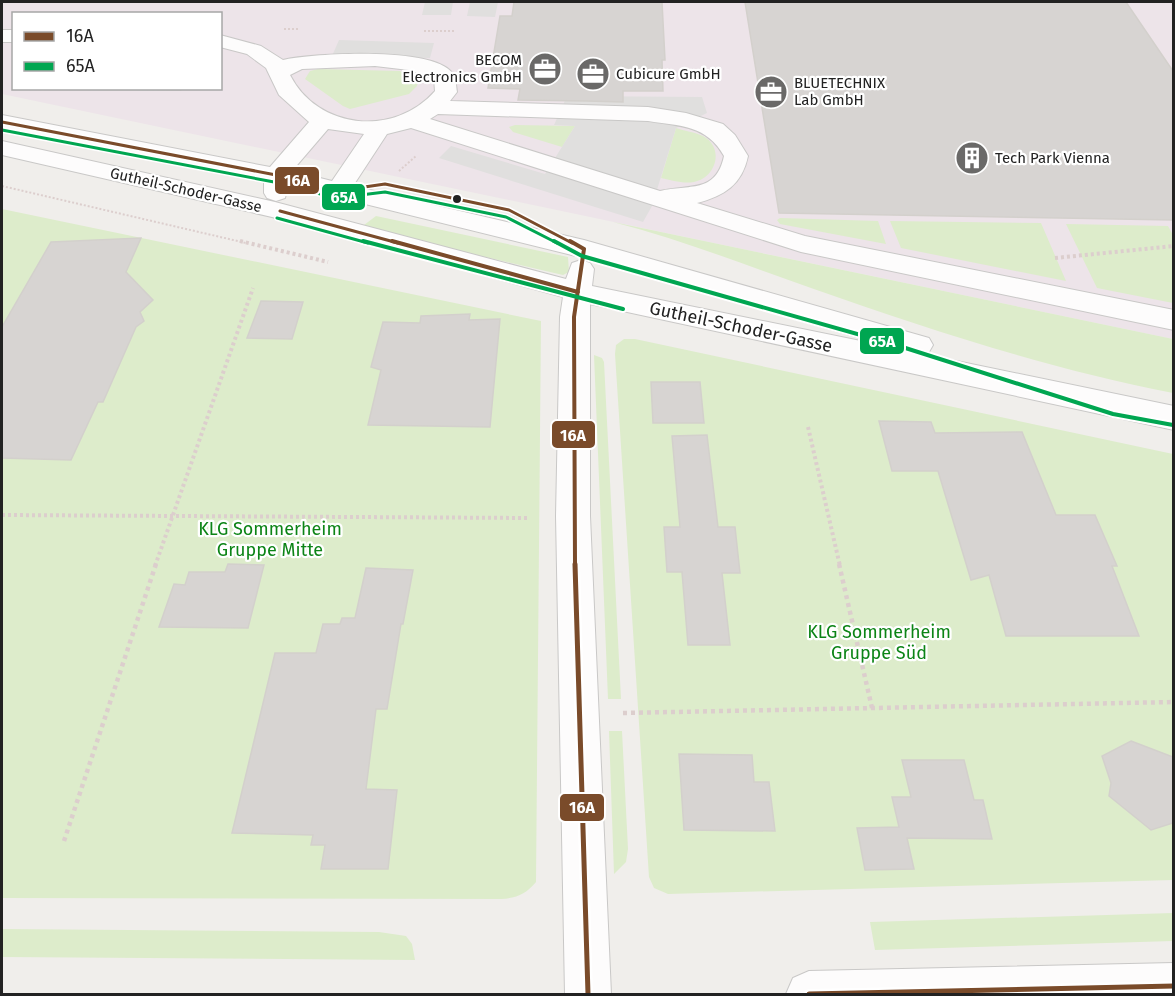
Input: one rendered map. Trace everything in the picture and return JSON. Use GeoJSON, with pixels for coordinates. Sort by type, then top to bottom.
{"type":"FeatureCollection","features":[{"type":"Feature","properties":{"kind":"street"},"geometry":{"type":"LineString","coordinates":[[222,42],[254,50],[275,65],[287,90],[322,121],[379,129],[412,121],[434,107],[446,92],[444,76],[426,66],[393,61],[323,61],[290,65],[280,72]]}},
{"type":"Feature","properties":{"kind":"street"},"geometry":{"type":"LineString","coordinates":[[434,107],[455,110],[648,114],[686,120],[715,129],[727,141],[736,156],[733,171],[719,187],[696,195],[660,197]]}},
{"type":"Feature","properties":{"kind":"street"},"geometry":{"type":"LineString","coordinates":[[322,121],[276,175],[275,210],[343,184],[389,180]]}},
{"type":"Feature","properties":{"kind":"street"},"geometry":{"type":"LineString","coordinates":[[412,121],[660,197],[766,234],[1173,320]]}},
{"type":"Feature","properties":{"kind":"street","name":"Gutheil-Schoder-Gasse"},"geometry":{"type":"LineString","coordinates":[[2,122],[276,175],[343,184],[732,289],[1115,407]]}},
{"type":"Feature","properties":{"kind":"street"},"geometry":{"type":"LineString","coordinates":[[343,184],[379,129]]}},
{"type":"Feature","properties":{"kind":"street","name":"Gutheil-Schoder-Gasse"},"geometry":{"type":"LineString","coordinates":[[2,148],[275,210],[578,292],[1173,418]]}},
{"type":"Feature","properties":{"kind":"street","name":"Gutheil-Schoder-Gasse"},"geometry":{"type":"LineString","coordinates":[[389,180],[509,210],[584,249]]}},
{"type":"Feature","properties":{"kind":"street"},"geometry":{"type":"LineString","coordinates":[[584,249],[574,317],[573,516],[588,994]]}},
{"type":"Feature","properties":{"kind":"street","name":"Gutheil-Schoder-Gasse"},"geometry":{"type":"LineString","coordinates":[[578,292],[649,285],[732,289]]}},
{"type":"Feature","properties":{"kind":"street"},"geometry":{"type":"LineString","coordinates":[[809,994],[1050,992],[1173,986]]}},
{"type":"Feature","properties":{"kind":"path"},"geometry":{"type":"LineString","coordinates":[[389,180],[417,154]]}},
{"type":"Feature","properties":{"kind":"path"},"geometry":{"type":"LineString","coordinates":[[64,842],[172,516],[253,288]]}},
{"type":"Feature","properties":{"kind":"path"},"geometry":{"type":"LineString","coordinates":[[808,427],[872,708]]}},
{"type":"Feature","properties":{"kind":"path"},"geometry":{"type":"LineString","coordinates":[[2,514],[526,518],[573,516]]}},
{"type":"Feature","properties":{"kind":"path"},"geometry":{"type":"LineString","coordinates":[[580,714],[1173,702]]}},
{"type":"Feature","properties":{"kind":"shaded area"},"geometry":{"type":"Polygon","coordinates":[[[2,2],[1173,2],[1173,339],[2,94],[2,2]]]}},
{"type":"Feature","properties":{"kind":"shaded area"},"geometry":{"type":"Polygon","coordinates":[[[425,2],[453,2],[451,15],[422,15],[425,2]]]}},
{"type":"Feature","properties":{"kind":"shaded area"},"geometry":{"type":"Polygon","coordinates":[[[470,2],[498,2],[495,17],[467,16],[470,2]]]}},
{"type":"Feature","properties":{"kind":"shaded area"},"geometry":{"type":"Polygon","coordinates":[[[339,40],[434,43],[430,58],[332,56],[339,40]]]}},
{"type":"Feature","properties":{"kind":"shaded area"},"geometry":{"type":"Polygon","coordinates":[[[25,90],[182,90],[181,91],[25,90]]]}},
{"type":"Feature","properties":{"kind":"shaded area"},"geometry":{"type":"Polygon","coordinates":[[[567,96],[702,97],[707,113],[676,128],[652,206],[643,222],[439,158],[451,146],[545,174],[575,126],[554,125],[567,96]]]}},
{"type":"Feature","properties":{"kind":"green space"},"geometry":{"type":"Polygon","coordinates":[[[318,69],[400,71],[418,79],[417,86],[409,94],[350,109],[305,79],[310,71],[318,69]]]}},
{"type":"Feature","properties":{"kind":"green space"},"geometry":{"type":"Polygon","coordinates":[[[515,125],[575,126],[562,147],[513,132],[509,127],[515,125]]]}},
{"type":"Feature","properties":{"kind":"green space"},"geometry":{"type":"Polygon","coordinates":[[[676,128],[703,136],[714,148],[715,162],[708,175],[702,179],[685,182],[661,178],[676,128]]]}},
{"type":"Feature","properties":{"kind":"green space","name":"KLG Sommerheim Gruppe Mitte"},"geometry":{"type":"Polygon","coordinates":[[[2,209],[541,321],[536,882],[529,890],[512,898],[501,899],[2,898],[2,209]]]}},
{"type":"Feature","properties":{"kind":"green space"},"geometry":{"type":"Polygon","coordinates":[[[376,216],[568,257],[569,272],[563,275],[360,228],[376,216]]]}},
{"type":"Feature","properties":{"kind":"green space"},"geometry":{"type":"Polygon","coordinates":[[[780,218],[878,221],[886,244],[780,224],[777,220],[780,218]]]}},
{"type":"Feature","properties":{"kind":"green space"},"geometry":{"type":"Polygon","coordinates":[[[890,221],[1041,223],[1066,281],[901,248],[890,221]]]}},
{"type":"Feature","properties":{"kind":"green space"},"geometry":{"type":"Polygon","coordinates":[[[613,222],[1173,339],[1173,393],[1081,372],[990,347],[856,304],[688,244],[613,222]]]}},
{"type":"Feature","properties":{"kind":"green space"},"geometry":{"type":"Polygon","coordinates":[[[1066,224],[1168,226],[1173,235],[1173,303],[1097,288],[1066,224]]]}},
{"type":"Feature","properties":{"kind":"green space","name":"KLG Sommerheim Gruppe Süd"},"geometry":{"type":"Polygon","coordinates":[[[624,339],[635,339],[1173,454],[1173,880],[668,894],[654,888],[649,877],[615,354],[616,345],[624,339]]]}},
{"type":"Feature","properties":{"kind":"green space"},"geometry":{"type":"Polygon","coordinates":[[[594,355],[602,358],[604,362],[621,699],[608,699],[594,355]]]}},
{"type":"Feature","properties":{"kind":"green space"},"geometry":{"type":"Polygon","coordinates":[[[609,731],[622,731],[628,849],[626,862],[614,874],[609,731]]]}},
{"type":"Feature","properties":{"kind":"green space"},"geometry":{"type":"Polygon","coordinates":[[[1173,913],[1173,941],[875,950],[870,922],[1173,913]]]}},
{"type":"Feature","properties":{"kind":"green space"},"geometry":{"type":"Polygon","coordinates":[[[2,929],[379,932],[406,936],[412,944],[415,960],[2,957],[2,929]]]}},
{"type":"Feature","properties":{"kind":"building"},"geometry":{"type":"Polygon","coordinates":[[[514,2],[662,2],[665,60],[662,60],[663,91],[623,91],[623,102],[518,100],[520,89],[488,88],[500,16],[512,16],[514,2]]]}},
{"type":"Feature","properties":{"kind":"building","name":"Tech Park Vienna"},"geometry":{"type":"Polygon","coordinates":[[[745,2],[1126,2],[1173,71],[1173,220],[779,213],[745,2]]]}},
{"type":"Feature","properties":{"kind":"building"},"geometry":{"type":"Polygon","coordinates":[[[141,238],[126,272],[153,300],[140,312],[144,321],[136,327],[103,402],[98,402],[71,460],[2,458],[2,327],[51,242],[141,238]]]}},
{"type":"Feature","properties":{"kind":"building"},"geometry":{"type":"Polygon","coordinates":[[[261,301],[303,302],[292,339],[247,338],[261,301]]]}},
{"type":"Feature","properties":{"kind":"building"},"geometry":{"type":"Polygon","coordinates":[[[470,314],[469,320],[500,319],[490,427],[368,425],[381,370],[371,367],[383,322],[420,323],[421,316],[470,314]]]}},
{"type":"Feature","properties":{"kind":"building"},"geometry":{"type":"Polygon","coordinates":[[[651,382],[700,382],[704,423],[653,423],[651,382]]]}},
{"type":"Feature","properties":{"kind":"building"},"geometry":{"type":"Polygon","coordinates":[[[879,421],[931,422],[935,433],[1022,432],[1056,515],[1095,515],[1117,566],[1112,566],[1139,636],[1006,636],[989,575],[971,580],[938,471],[892,471],[879,421]]]}},
{"type":"Feature","properties":{"kind":"building"},"geometry":{"type":"Polygon","coordinates":[[[707,435],[718,527],[735,527],[740,573],[722,573],[730,645],[688,645],[682,572],[667,572],[664,527],[680,527],[672,436],[707,435]]]}},
{"type":"Feature","properties":{"kind":"building"},"geometry":{"type":"Polygon","coordinates":[[[228,564],[264,565],[248,628],[159,627],[174,584],[185,585],[189,572],[225,572],[228,564]]]}},
{"type":"Feature","properties":{"kind":"building"},"geometry":{"type":"Polygon","coordinates":[[[366,568],[413,570],[403,624],[401,624],[387,709],[376,709],[366,789],[397,790],[388,869],[321,869],[325,845],[311,845],[313,835],[232,833],[275,653],[316,653],[323,624],[340,624],[342,618],[355,618],[366,568]]]}},
{"type":"Feature","properties":{"kind":"building"},"geometry":{"type":"Polygon","coordinates":[[[1131,741],[1173,757],[1173,823],[1151,830],[1109,796],[1111,783],[1102,756],[1131,741]]]}},
{"type":"Feature","properties":{"kind":"building"},"geometry":{"type":"Polygon","coordinates":[[[679,754],[752,755],[754,782],[769,782],[775,831],[684,830],[679,754]]]}},
{"type":"Feature","properties":{"kind":"building"},"geometry":{"type":"Polygon","coordinates":[[[902,760],[964,760],[974,800],[983,800],[992,839],[907,838],[914,869],[865,870],[857,828],[899,827],[892,797],[911,797],[902,760]]]}},
{"type":"Feature","properties":{"kind":"transit line","name":"16A"},"geometry":{"type":"LineString","coordinates":[[2,122],[276,175],[337,191],[385,184],[509,210],[584,249]]}},
{"type":"Feature","properties":{"kind":"transit line","name":"65A"},"geometry":{"type":"LineString","coordinates":[[2,130],[274,182],[336,198],[385,192],[506,217],[582,256],[896,345],[1113,414],[1173,425]]}},
{"type":"Feature","properties":{"kind":"transit line","name":"16A"},"geometry":{"type":"LineString","coordinates":[[280,211],[578,292]]}},
{"type":"Feature","properties":{"kind":"transit line","name":"65A"},"geometry":{"type":"LineString","coordinates":[[277,218],[507,281],[623,309]]}},
{"type":"Feature","properties":{"kind":"transit line","name":"16A"},"geometry":{"type":"LineString","coordinates":[[584,249],[574,317],[573,516],[588,994]]}},
{"type":"Feature","properties":{"kind":"transit line","name":"16A"},"geometry":{"type":"LineString","coordinates":[[809,994],[1174,986]]}},
{"type":"Feature","properties":{"kind":"place","name":"BECOM Electronics GmbH"},"geometry":{"type":"Point","coordinates":[545,69]}},
{"type":"Feature","properties":{"kind":"place","name":"Cubicure GmbH"},"geometry":{"type":"Point","coordinates":[593,74]}},
{"type":"Feature","properties":{"kind":"place","name":"BLUETECHNIX Lab GmbH"},"geometry":{"type":"Point","coordinates":[771,92]}},
{"type":"Feature","properties":{"kind":"place","name":"Tech Park Vienna"},"geometry":{"type":"Point","coordinates":[972,158]}}]}
